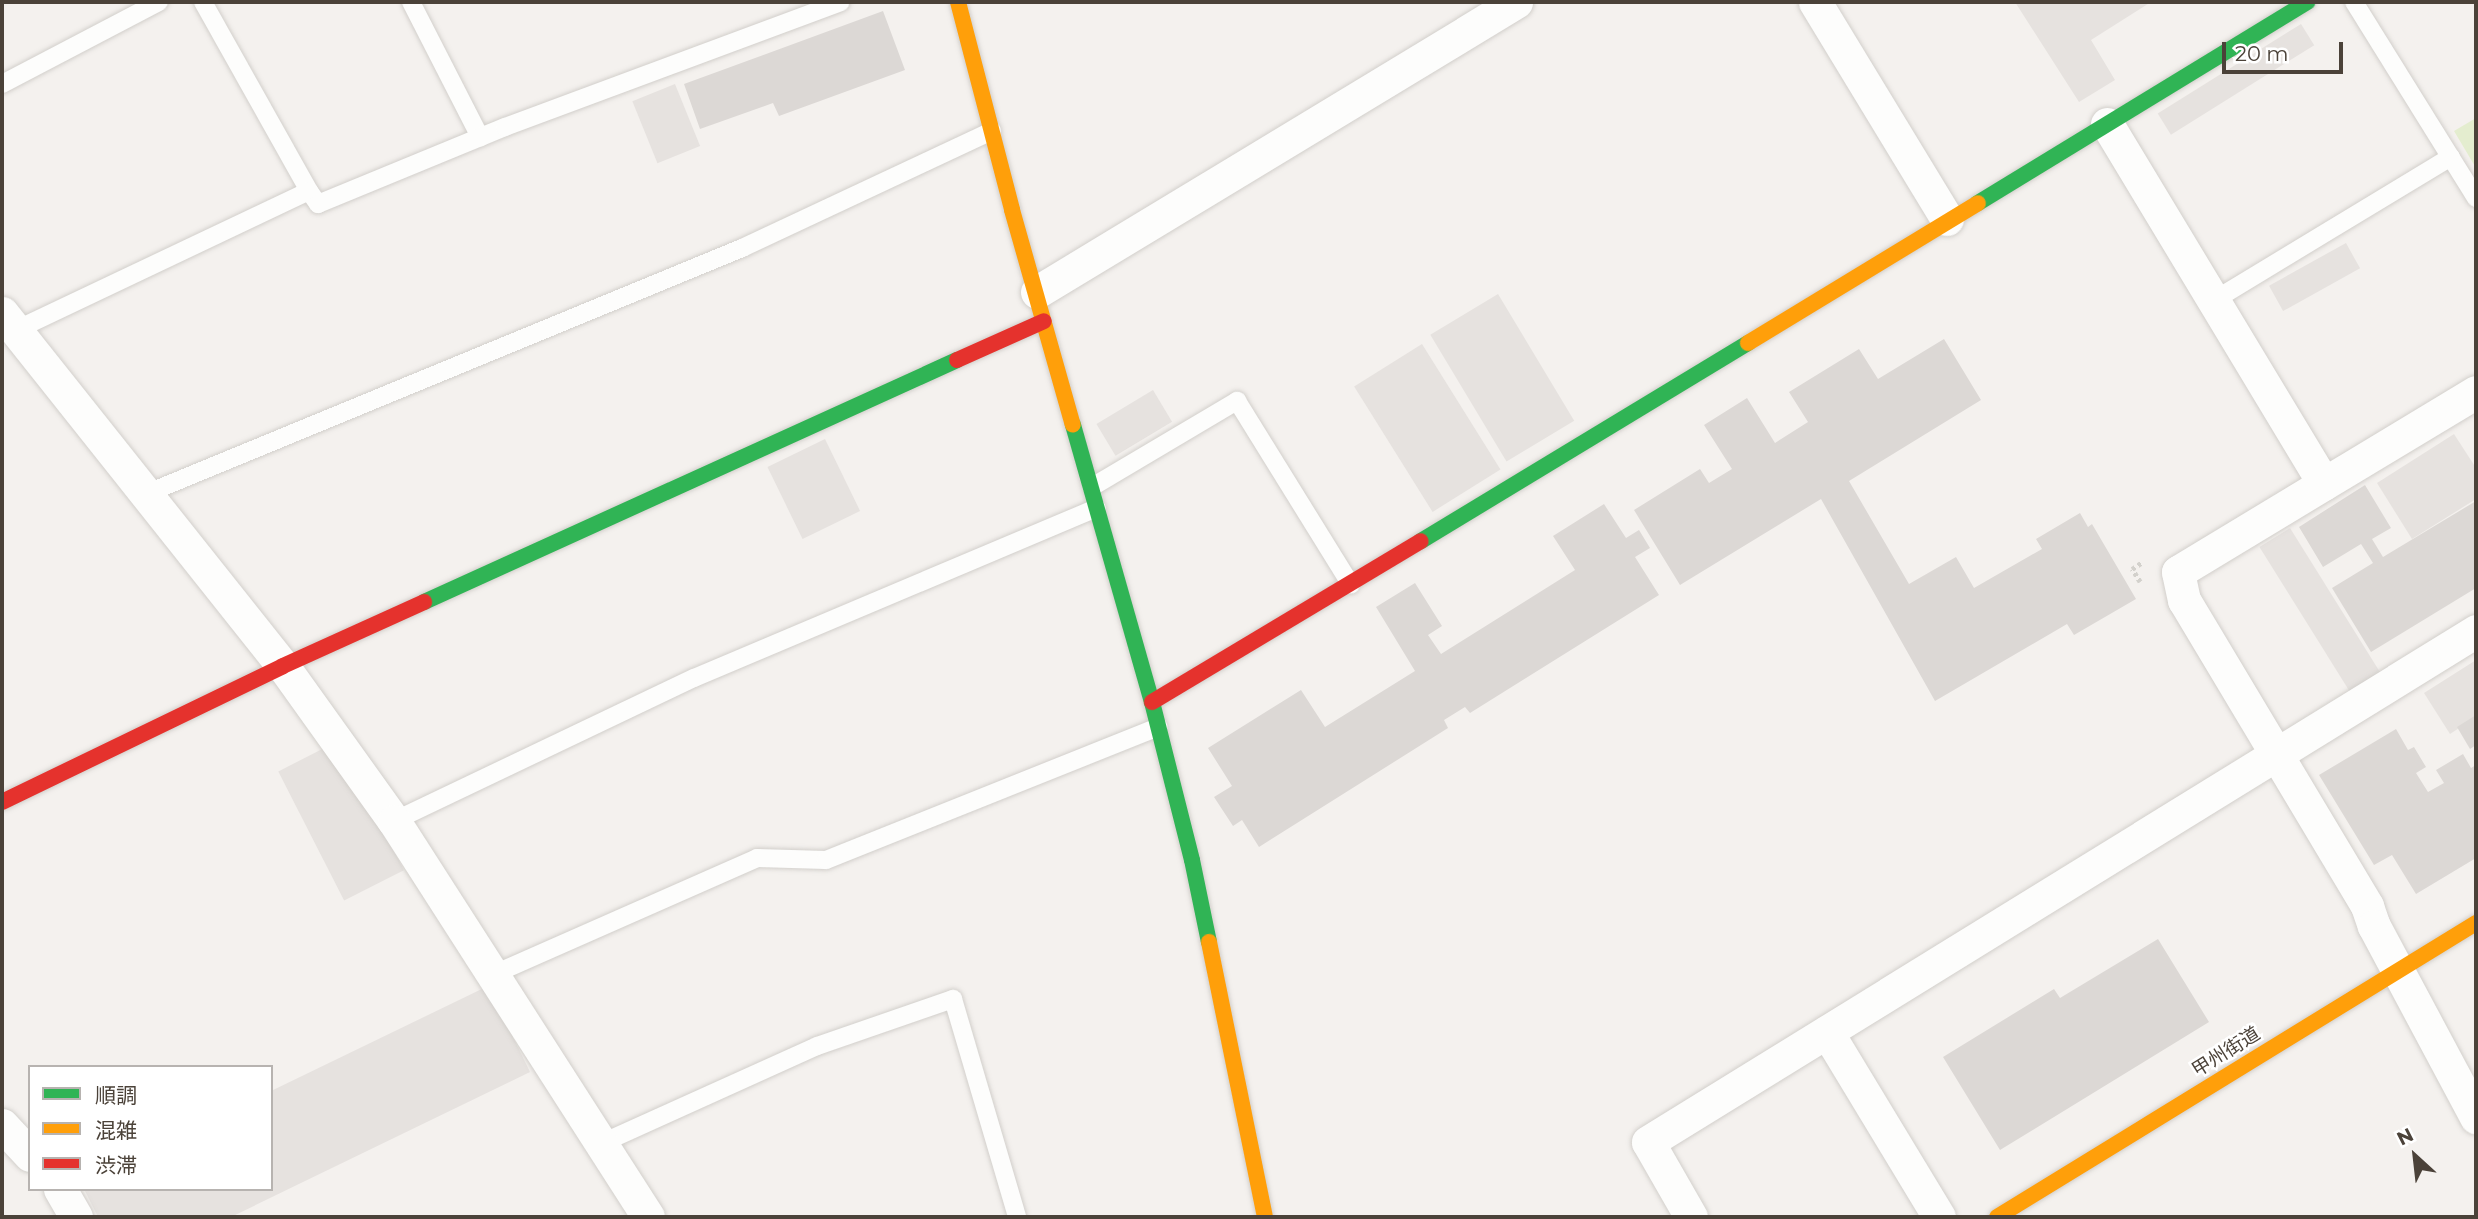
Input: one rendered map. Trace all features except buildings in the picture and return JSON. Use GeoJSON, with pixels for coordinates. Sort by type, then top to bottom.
{"type":"FeatureCollection","features":[{"type":"Feature","properties":{"kind":"main road"},"geometry":{"type":"LineString","coordinates":[[958,2],[1040,307],[1152,702],[1192,860],[1265,1217]]}},
{"type":"Feature","properties":{"kind":"main road"},"geometry":{"type":"LineString","coordinates":[[1152,702],[1351,584],[2307,2]]}},
{"type":"Feature","properties":{"kind":"main road"},"geometry":{"type":"LineString","coordinates":[[2,802],[1040,307]]}},
{"type":"Feature","properties":{"kind":"main road","name":"甲州街道"},"geometry":{"type":"LineString","coordinates":[[1997,1217],[2476,923]]}},
{"type":"Feature","properties":{"kind":"street"},"geometry":{"type":"LineString","coordinates":[[1040,307],[1516,2]]}},
{"type":"Feature","properties":{"kind":"street"},"geometry":{"type":"LineString","coordinates":[[1815,2],[1947,219]]}},
{"type":"Feature","properties":{"kind":"street"},"geometry":{"type":"LineString","coordinates":[[2107,124],[2324,484]]}},
{"type":"Feature","properties":{"kind":"street"},"geometry":{"type":"LineString","coordinates":[[9,321],[283,666],[394,821],[648,1217]]}},
{"type":"Feature","properties":{"kind":"street"},"geometry":{"type":"LineString","coordinates":[[2476,392],[2178,572],[2184,600],[2278,753],[2367,906],[2374,926],[2438,1041],[2476,1118]]}},
{"type":"Feature","properties":{"kind":"street"},"geometry":{"type":"LineString","coordinates":[[1691,1217],[1648,1142],[2476,631]]}},
{"type":"Feature","properties":{"kind":"street"},"geometry":{"type":"LineString","coordinates":[[1827,1032],[1938,1217]]}},
{"type":"Feature","properties":{"kind":"street"},"geometry":{"type":"LineString","coordinates":[[2,1125],[28,1153]]}},
{"type":"Feature","properties":{"kind":"street"},"geometry":{"type":"LineString","coordinates":[[62,1191],[76,1217]]}},
{"type":"Feature","properties":{"kind":"lane"},"geometry":{"type":"LineString","coordinates":[[2,84],[159,2]]}},
{"type":"Feature","properties":{"kind":"lane"},"geometry":{"type":"LineString","coordinates":[[203,2],[318,204],[480,137],[841,2]]}},
{"type":"Feature","properties":{"kind":"lane"},"geometry":{"type":"LineString","coordinates":[[411,2],[480,137]]}},
{"type":"Feature","properties":{"kind":"lane"},"geometry":{"type":"LineString","coordinates":[[2354,2],[2476,198]]}},
{"type":"Feature","properties":{"kind":"lane"},"geometry":{"type":"LineString","coordinates":[[148,493],[742,247],[992,131]]}},
{"type":"Feature","properties":{"kind":"lane"},"geometry":{"type":"LineString","coordinates":[[2213,301],[2451,157]]}},
{"type":"Feature","properties":{"kind":"lane"},"geometry":{"type":"LineString","coordinates":[[9,321],[309,191]]}},
{"type":"Feature","properties":{"kind":"lane"},"geometry":{"type":"LineString","coordinates":[[1092,487],[1237,401],[1351,584]]}},
{"type":"Feature","properties":{"kind":"lane"},"geometry":{"type":"LineString","coordinates":[[394,821],[694,677],[1097,508]]}},
{"type":"Feature","properties":{"kind":"lane"},"geometry":{"type":"LineString","coordinates":[[492,975],[757,859],[826,860],[1158,727]]}},
{"type":"Feature","properties":{"kind":"lane"},"geometry":{"type":"LineString","coordinates":[[600,1144],[817,1046],[953,999],[1017,1217]]}},
{"type":"Feature","properties":{"kind":"green space"},"geometry":{"type":"Polygon","coordinates":[[[2476,118],[2476,168],[2454,131],[2476,118]]]}},
{"type":"Feature","properties":{"kind":"shaded area"},"geometry":{"type":"Polygon","coordinates":[[[2015,2],[2151,2],[2091,40],[2115,80],[2079,102],[2015,2]]]}},
{"type":"Feature","properties":{"kind":"shaded area"},"geometry":{"type":"Polygon","coordinates":[[[2301,24],[2314,45],[2171,135],[2158,114],[2301,24]]]}},
{"type":"Feature","properties":{"kind":"shaded area"},"geometry":{"type":"Polygon","coordinates":[[[675,84],[700,146],[657,163],[632,101],[675,84]]]}},
{"type":"Feature","properties":{"kind":"shaded area"},"geometry":{"type":"Polygon","coordinates":[[[2346,243],[2360,268],[2283,311],[2269,286],[2346,243]]]}},
{"type":"Feature","properties":{"kind":"shaded area"},"geometry":{"type":"Polygon","coordinates":[[[1498,294],[1574,421],[1507,462],[1430,335],[1498,294]]]}},
{"type":"Feature","properties":{"kind":"shaded area"},"geometry":{"type":"Polygon","coordinates":[[[1422,344],[1500,470],[1433,512],[1354,386],[1422,344]]]}},
{"type":"Feature","properties":{"kind":"shaded area"},"geometry":{"type":"Polygon","coordinates":[[[1153,390],[1172,422],[1115,456],[1096,424],[1153,390]]]}},
{"type":"Feature","properties":{"kind":"shaded area"},"geometry":{"type":"Polygon","coordinates":[[[2454,434],[2476,468],[2476,499],[2412,539],[2377,483],[2454,434]]]}},
{"type":"Feature","properties":{"kind":"shaded area"},"geometry":{"type":"Polygon","coordinates":[[[825,439],[860,511],[803,539],[767,467],[825,439]]]}},
{"type":"Feature","properties":{"kind":"shaded area"},"geometry":{"type":"Polygon","coordinates":[[[2290,528],[2380,672],[2350,691],[2259,547],[2290,528]]]}},
{"type":"Feature","properties":{"kind":"shaded area"},"geometry":{"type":"Polygon","coordinates":[[[2476,660],[2476,717],[2450,734],[2424,693],[2476,660]]]}},
{"type":"Feature","properties":{"kind":"shaded area"},"geometry":{"type":"Polygon","coordinates":[[[338,741],[404,870],[344,901],[278,771],[338,741]]]}},
{"type":"Feature","properties":{"kind":"shaded area"},"geometry":{"type":"Polygon","coordinates":[[[488,986],[530,1072],[231,1217],[98,1217],[85,1191],[273,1191],[273,1090],[488,986]]]}},
{"type":"Feature","properties":{"kind":"traffic: fast"},"geometry":{"type":"LineString","coordinates":[[1978,203],[2307,2]]}},
{"type":"Feature","properties":{"kind":"traffic: fast"},"geometry":{"type":"LineString","coordinates":[[1421,541],[1748,343]]}},
{"type":"Feature","properties":{"kind":"traffic: fast"},"geometry":{"type":"LineString","coordinates":[[424,602],[957,360]]}},
{"type":"Feature","properties":{"kind":"traffic: fast"},"geometry":{"type":"LineString","coordinates":[[1073,425],[1152,702],[1192,860],[1209,942]]}},
{"type":"Feature","properties":{"kind":"traffic: slow"},"geometry":{"type":"LineString","coordinates":[[958,2],[1012,210],[1073,425]]}},
{"type":"Feature","properties":{"kind":"traffic: slow"},"geometry":{"type":"LineString","coordinates":[[1748,343],[1978,203]]}},
{"type":"Feature","properties":{"kind":"traffic: slow"},"geometry":{"type":"LineString","coordinates":[[1997,1217],[2476,923]]}},
{"type":"Feature","properties":{"kind":"traffic: slow"},"geometry":{"type":"LineString","coordinates":[[1209,942],[1265,1217]]}},
{"type":"Feature","properties":{"kind":"traffic: jam"},"geometry":{"type":"LineString","coordinates":[[957,360],[1044,321]]}},
{"type":"Feature","properties":{"kind":"traffic: jam"},"geometry":{"type":"LineString","coordinates":[[1152,702],[1421,541]]}},
{"type":"Feature","properties":{"kind":"traffic: jam"},"geometry":{"type":"LineString","coordinates":[[2,802],[283,666],[424,602]]}}]}
